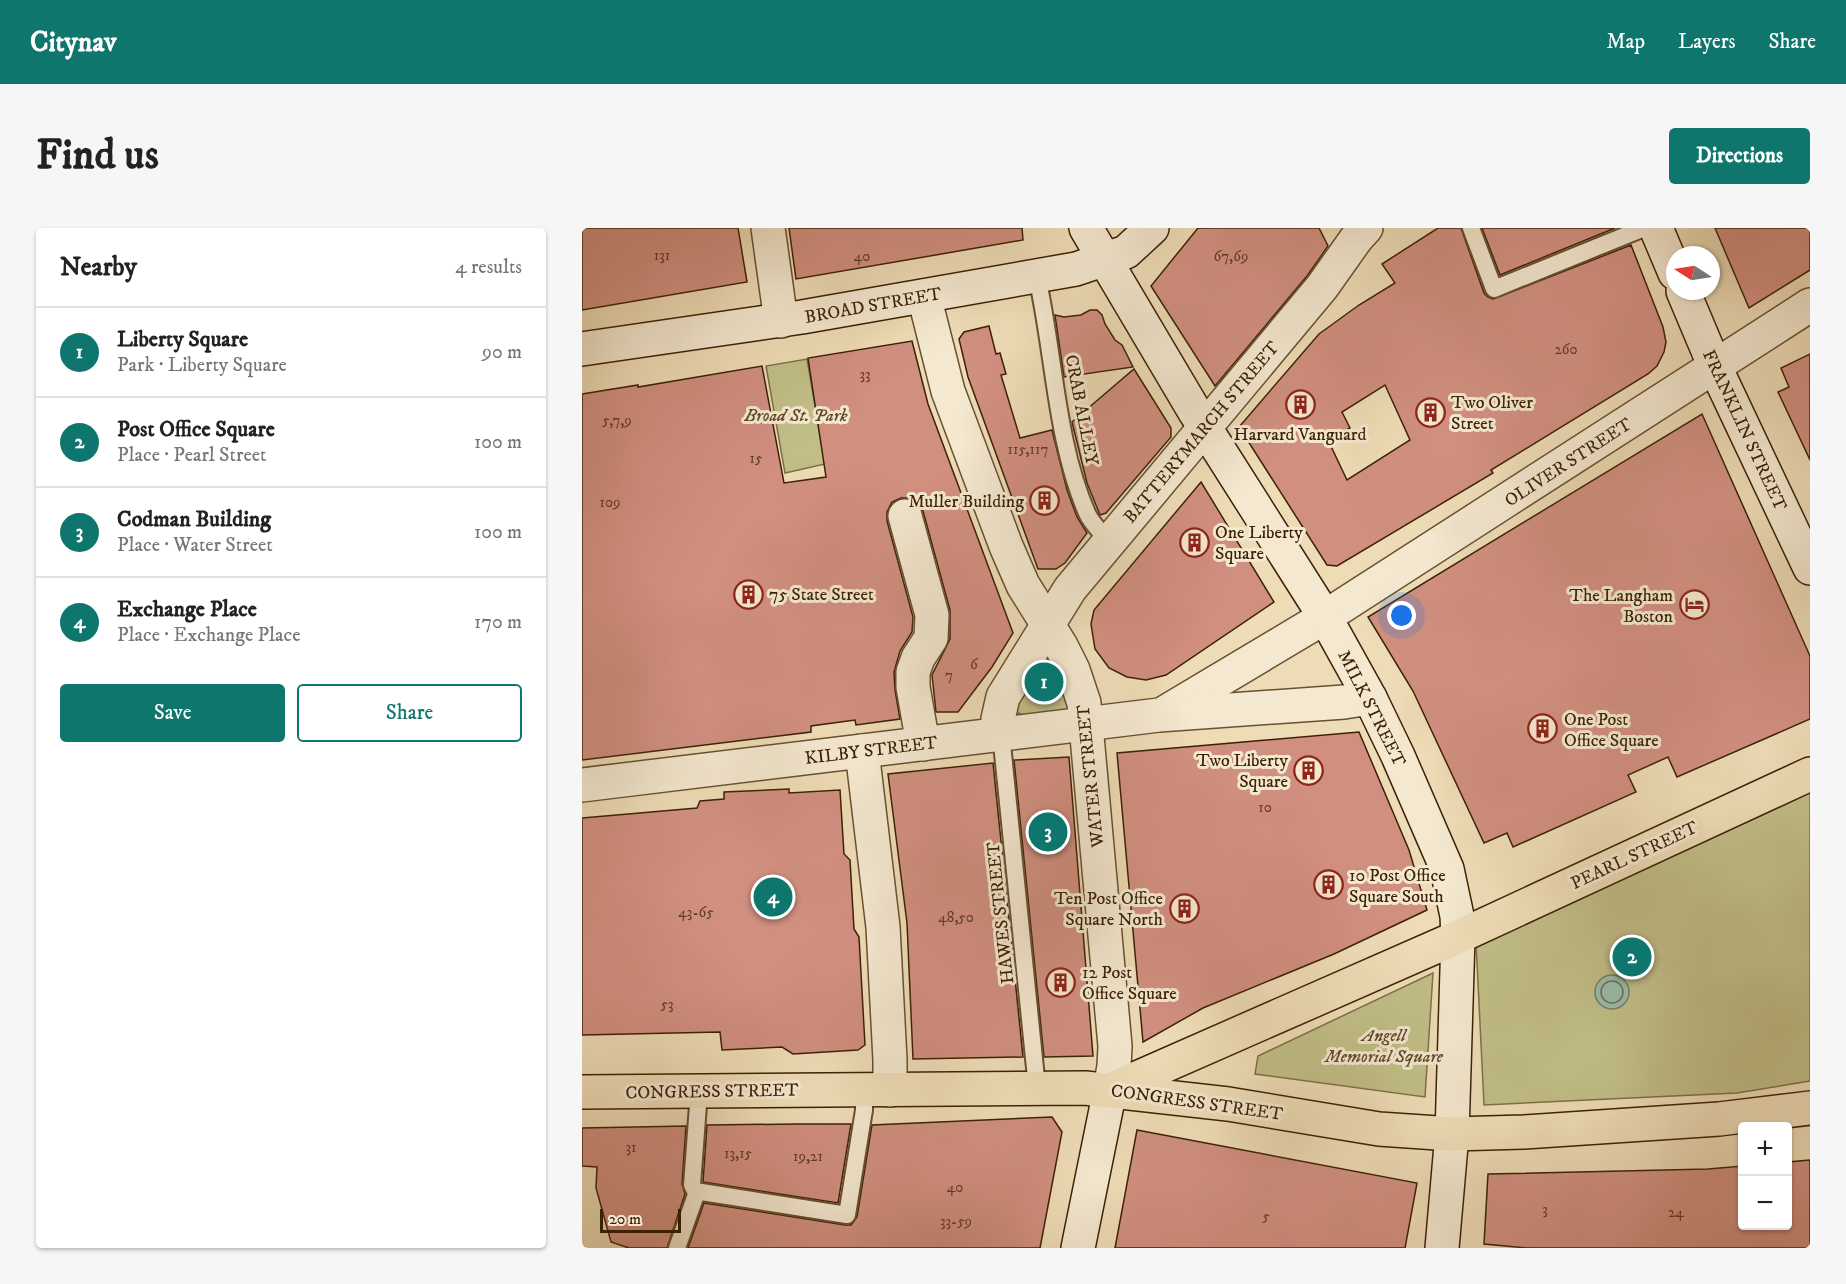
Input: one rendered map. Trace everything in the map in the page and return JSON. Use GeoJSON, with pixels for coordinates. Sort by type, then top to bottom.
{"type":"FeatureCollection","features":[{"type":"Feature","properties":{"kind":"main road","name":"PEARL STREET"},"geometry":{"type":"LineString","coordinates":[[1110,1090],[1458,937],[1810,774]]}},
{"type":"Feature","properties":{"kind":"main road","name":"CONGRESS STREET"},"geometry":{"type":"LineString","coordinates":[[582,1092],[1085,1088],[1228,1104],[1379,1129],[1452,1134],[1524,1132],[1719,1119],[1810,1108]]}},
{"type":"Feature","properties":{"kind":"street"},"geometry":{"type":"LineString","coordinates":[[768,228],[781,321]]}},
{"type":"Feature","properties":{"kind":"street","name":"MILK STREET"},"geometry":{"type":"LineString","coordinates":[[1086,228],[1205,427],[1325,617],[1370,698],[1447,868],[1455,902],[1458,937],[1452,1134],[1442,1248]]}},
{"type":"Feature","properties":{"kind":"street","name":"BROAD STREET"},"geometry":{"type":"LineString","coordinates":[[582,349],[781,321],[1037,277],[1106,261],[1126,252],[1152,228]]}},
{"type":"Feature","properties":{"kind":"street"},"geometry":{"type":"LineString","coordinates":[[1656,228],[1666,252]]}},
{"type":"Feature","properties":{"kind":"street","name":"BATTERYMARCH STREET"},"geometry":{"type":"LineString","coordinates":[[1001,734],[998,719],[1003,697],[1070,589],[1322,287],[1357,232]]}},
{"type":"Feature","properties":{"kind":"street","name":"WATER STREET"},"geometry":{"type":"LineString","coordinates":[[924,296],[958,423],[1019,575],[1073,670],[1084,703],[1115,1046],[1110,1090],[1078,1248]]}},
{"type":"Feature","properties":{"kind":"street","name":"FRANKLIN STREET"},"geometry":{"type":"LineString","coordinates":[[1687,300],[1715,367],[1810,568]]}},
{"type":"Feature","properties":{"kind":"street","name":"OLIVER STREET"},"geometry":{"type":"LineString","coordinates":[[1325,617],[1810,305]]}},
{"type":"Feature","properties":{"kind":"street"},"geometry":{"type":"LineString","coordinates":[[905,516],[932,615],[931,638],[918,658],[913,672],[913,687],[923,744]]}},
{"type":"Feature","properties":{"kind":"street","name":"KILBY STREET"},"geometry":{"type":"LineString","coordinates":[[1159,716],[1325,617]]}},
{"type":"Feature","properties":{"kind":"street","name":"KILBY STREET"},"geometry":{"type":"LineString","coordinates":[[582,785],[1159,716],[1370,698]]}},
{"type":"Feature","properties":{"kind":"street"},"geometry":{"type":"LineString","coordinates":[[862,752],[883,927],[890,1060],[877,1090]]}},
{"type":"Feature","properties":{"kind":"lane"},"geometry":{"type":"LineString","coordinates":[[1471,228],[1494,289],[1644,228]]}},
{"type":"Feature","properties":{"kind":"lane","name":"CRAB ALLEY"},"geometry":{"type":"LineString","coordinates":[[1037,277],[1044,308],[1063,433],[1073,470],[1087,515],[1109,542]]}},
{"type":"Feature","properties":{"kind":"lane","name":"HAWES STREET"},"geometry":{"type":"LineString","coordinates":[[1001,734],[1037,1088]]}},
{"type":"Feature","properties":{"kind":"lane"},"geometry":{"type":"LineString","coordinates":[[699,1092],[693,1190],[847,1215],[864,1110],[877,1090]]}},
{"type":"Feature","properties":{"kind":"lane"},"geometry":{"type":"LineString","coordinates":[[676,1248],[697,1192]]}},
{"type":"Feature","properties":{"kind":"green space","name":"Broad St. Park"},"geometry":{"type":"Polygon","coordinates":[[[807,359],[825,464],[785,473],[766,366],[807,359]]]}},
{"type":"Feature","properties":{"kind":"green space"},"geometry":{"type":"Polygon","coordinates":[[[1046,659],[1052,662],[1071,700],[1068,709],[1063,712],[1022,715],[1013,710],[1041,660],[1046,659]]]}},
{"type":"Feature","properties":{"kind":"green space"},"geometry":{"type":"Polygon","coordinates":[[[1810,788],[1810,1081],[1737,1093],[1484,1105],[1476,942],[1810,788]]]}},
{"type":"Feature","properties":{"kind":"green space","name":"Angell Memorial Square"},"geometry":{"type":"Polygon","coordinates":[[[1433,973],[1425,1097],[1255,1074],[1258,1056],[1433,973]]]}},
{"type":"Feature","properties":{"kind":"water"},"geometry":{"type":"Polygon","coordinates":[[[1612,975],[1624,980],[1629,992],[1624,1004],[1612,1009],[1600,1004],[1595,992],[1600,980],[1612,975]]]}},
{"type":"Feature","properties":{"kind":"building"},"geometry":{"type":"Polygon","coordinates":[[[582,228],[738,228],[747,282],[582,310],[582,228]]]}},
{"type":"Feature","properties":{"kind":"building"},"geometry":{"type":"Polygon","coordinates":[[[789,228],[1022,228],[1023,240],[796,279],[789,228]]]}},
{"type":"Feature","properties":{"kind":"building"},"geometry":{"type":"Polygon","coordinates":[[[1198,228],[1319,228],[1328,246],[1307,276],[1215,386],[1151,286],[1198,228]]]}},
{"type":"Feature","properties":{"kind":"building"},"geometry":{"type":"Polygon","coordinates":[[[1438,228],[1461,228],[1484,293],[1493,299],[1631,245],[1663,327],[1666,342],[1657,366],[1648,374],[1491,470],[1493,473],[1337,566],[1327,565],[1239,427],[1319,334],[1395,283],[1382,264],[1438,228]],[[1385,385],[1342,412],[1350,428],[1328,440],[1347,480],[1410,440],[1385,385]]]}},
{"type":"Feature","properties":{"kind":"building"},"geometry":{"type":"Polygon","coordinates":[[[1482,228],[1615,228],[1500,275],[1482,228]]]}},
{"type":"Feature","properties":{"kind":"building"},"geometry":{"type":"Polygon","coordinates":[[[1715,228],[1810,228],[1810,270],[1749,308],[1715,228]]]}},
{"type":"Feature","properties":{"kind":"building"},"geometry":{"type":"Polygon","coordinates":[[[1090,310],[1097,310],[1102,315],[1105,324],[1115,340],[1122,345],[1133,367],[1064,377],[1055,315],[1064,317],[1081,315],[1090,310]]]}},
{"type":"Feature","properties":{"kind":"building"},"geometry":{"type":"Polygon","coordinates":[[[989,326],[996,354],[1000,353],[1006,374],[1001,375],[1020,438],[1052,430],[1067,490],[1077,517],[1087,533],[1065,563],[1056,569],[1038,569],[968,377],[959,339],[964,332],[989,326]]]}},
{"type":"Feature","properties":{"kind":"building"},"geometry":{"type":"Polygon","coordinates":[[[912,341],[928,404],[1013,633],[992,667],[958,712],[936,712],[932,675],[950,639],[950,610],[923,511],[918,502],[909,498],[901,498],[892,502],[887,512],[887,521],[913,617],[912,632],[900,651],[894,672],[900,719],[856,725],[855,720],[811,726],[811,732],[582,760],[582,394],[762,366],[784,483],[826,477],[808,358],[912,341]]]}},
{"type":"Feature","properties":{"kind":"building"},"geometry":{"type":"Polygon","coordinates":[[[1810,354],[1810,460],[1778,392],[1789,387],[1781,368],[1810,354]]]}},
{"type":"Feature","properties":{"kind":"building"},"geometry":{"type":"Polygon","coordinates":[[[1134,369],[1171,428],[1171,437],[1106,513],[1100,515],[1087,483],[1072,422],[1134,369]]]}},
{"type":"Feature","properties":{"kind":"building"},"geometry":{"type":"Polygon","coordinates":[[[1702,414],[1810,656],[1810,719],[1677,777],[1668,757],[1628,775],[1636,792],[1513,847],[1507,833],[1484,843],[1413,691],[1368,617],[1702,414]]]}},
{"type":"Feature","properties":{"kind":"building","name":"One Liberty Square"},"geometry":{"type":"Polygon","coordinates":[[[1201,482],[1274,602],[1166,675],[1146,680],[1127,677],[1109,668],[1095,649],[1091,624],[1094,610],[1201,482]]]}},
{"type":"Feature","properties":{"kind":"building"},"geometry":{"type":"Polygon","coordinates":[[[1359,732],[1409,850],[1427,910],[1334,954],[1203,1008],[1143,1042],[1117,753],[1359,732]]]}},
{"type":"Feature","properties":{"kind":"building"},"geometry":{"type":"Polygon","coordinates":[[[1069,757],[1093,1056],[1044,1057],[1014,760],[1069,757]]]}},
{"type":"Feature","properties":{"kind":"building"},"geometry":{"type":"Polygon","coordinates":[[[993,763],[1023,1057],[913,1059],[907,923],[888,774],[993,763]]]}},
{"type":"Feature","properties":{"kind":"building"},"geometry":{"type":"Polygon","coordinates":[[[789,789],[789,793],[840,790],[844,854],[850,860],[854,929],[859,937],[865,1045],[858,1050],[793,1054],[782,1047],[722,1050],[720,1032],[582,1035],[582,818],[697,808],[700,801],[724,799],[724,792],[789,789]]]}},
{"type":"Feature","properties":{"kind":"building"},"geometry":{"type":"Polygon","coordinates":[[[1052,1117],[1062,1132],[1040,1248],[688,1248],[704,1203],[851,1225],[857,1217],[872,1125],[1052,1117]]]}},
{"type":"Feature","properties":{"kind":"building"},"geometry":{"type":"Polygon","coordinates":[[[851,1124],[838,1203],[703,1182],[707,1125],[851,1124]]]}},
{"type":"Feature","properties":{"kind":"building"},"geometry":{"type":"Polygon","coordinates":[[[686,1126],[682,1184],[685,1194],[667,1248],[629,1248],[611,1242],[596,1188],[597,1167],[582,1166],[582,1128],[686,1126]]]}},
{"type":"Feature","properties":{"kind":"building"},"geometry":{"type":"Polygon","coordinates":[[[1137,1130],[1417,1183],[1405,1248],[1115,1248],[1137,1130]]]}},
{"type":"Feature","properties":{"kind":"building"},"geometry":{"type":"Polygon","coordinates":[[[1810,1160],[1810,1248],[1527,1248],[1484,1244],[1488,1174],[1738,1166],[1738,1230],[1792,1230],[1792,1162],[1810,1160]]]}},
{"type":"Feature","properties":{"kind":"place","name":"Harvard Vanguard"},"geometry":{"type":"Point","coordinates":[1300,405]}},
{"type":"Feature","properties":{"kind":"place","name":"Two Oliver Street"},"geometry":{"type":"Point","coordinates":[1430,412]}},
{"type":"Feature","properties":{"kind":"place","name":"Muller Building"},"geometry":{"type":"Point","coordinates":[1045,501]}},
{"type":"Feature","properties":{"kind":"place","name":"One Liberty Square"},"geometry":{"type":"Point","coordinates":[1194,542]}},
{"type":"Feature","properties":{"kind":"place","name":"75 State Street"},"geometry":{"type":"Point","coordinates":[748,594]}},
{"type":"Feature","properties":{"kind":"place","name":"The Langham Boston"},"geometry":{"type":"Point","coordinates":[1694,605]}},
{"type":"Feature","properties":{"kind":"place","name":"Liberty Square"},"geometry":{"type":"Point","coordinates":[1044,682]}},
{"type":"Feature","properties":{"kind":"place","name":"One Post Office Square"},"geometry":{"type":"Point","coordinates":[1543,729]}},
{"type":"Feature","properties":{"kind":"place","name":"Two Liberty Square"},"geometry":{"type":"Point","coordinates":[1309,770]}},
{"type":"Feature","properties":{"kind":"place","name":"Codman Building"},"geometry":{"type":"Point","coordinates":[1048,832]}},
{"type":"Feature","properties":{"kind":"place","name":"10 Post Office Square South"},"geometry":{"type":"Point","coordinates":[1328,885]}},
{"type":"Feature","properties":{"kind":"place","name":"Exchange Place"},"geometry":{"type":"Point","coordinates":[773,897]}},
{"type":"Feature","properties":{"kind":"place","name":"Ten Post Office Square North"},"geometry":{"type":"Point","coordinates":[1184,908]}},
{"type":"Feature","properties":{"kind":"place","name":"Post Office Square"},"geometry":{"type":"Point","coordinates":[1632,957]}},
{"type":"Feature","properties":{"kind":"place","name":"12 Post Office Square"},"geometry":{"type":"Point","coordinates":[1061,982]}}]}
